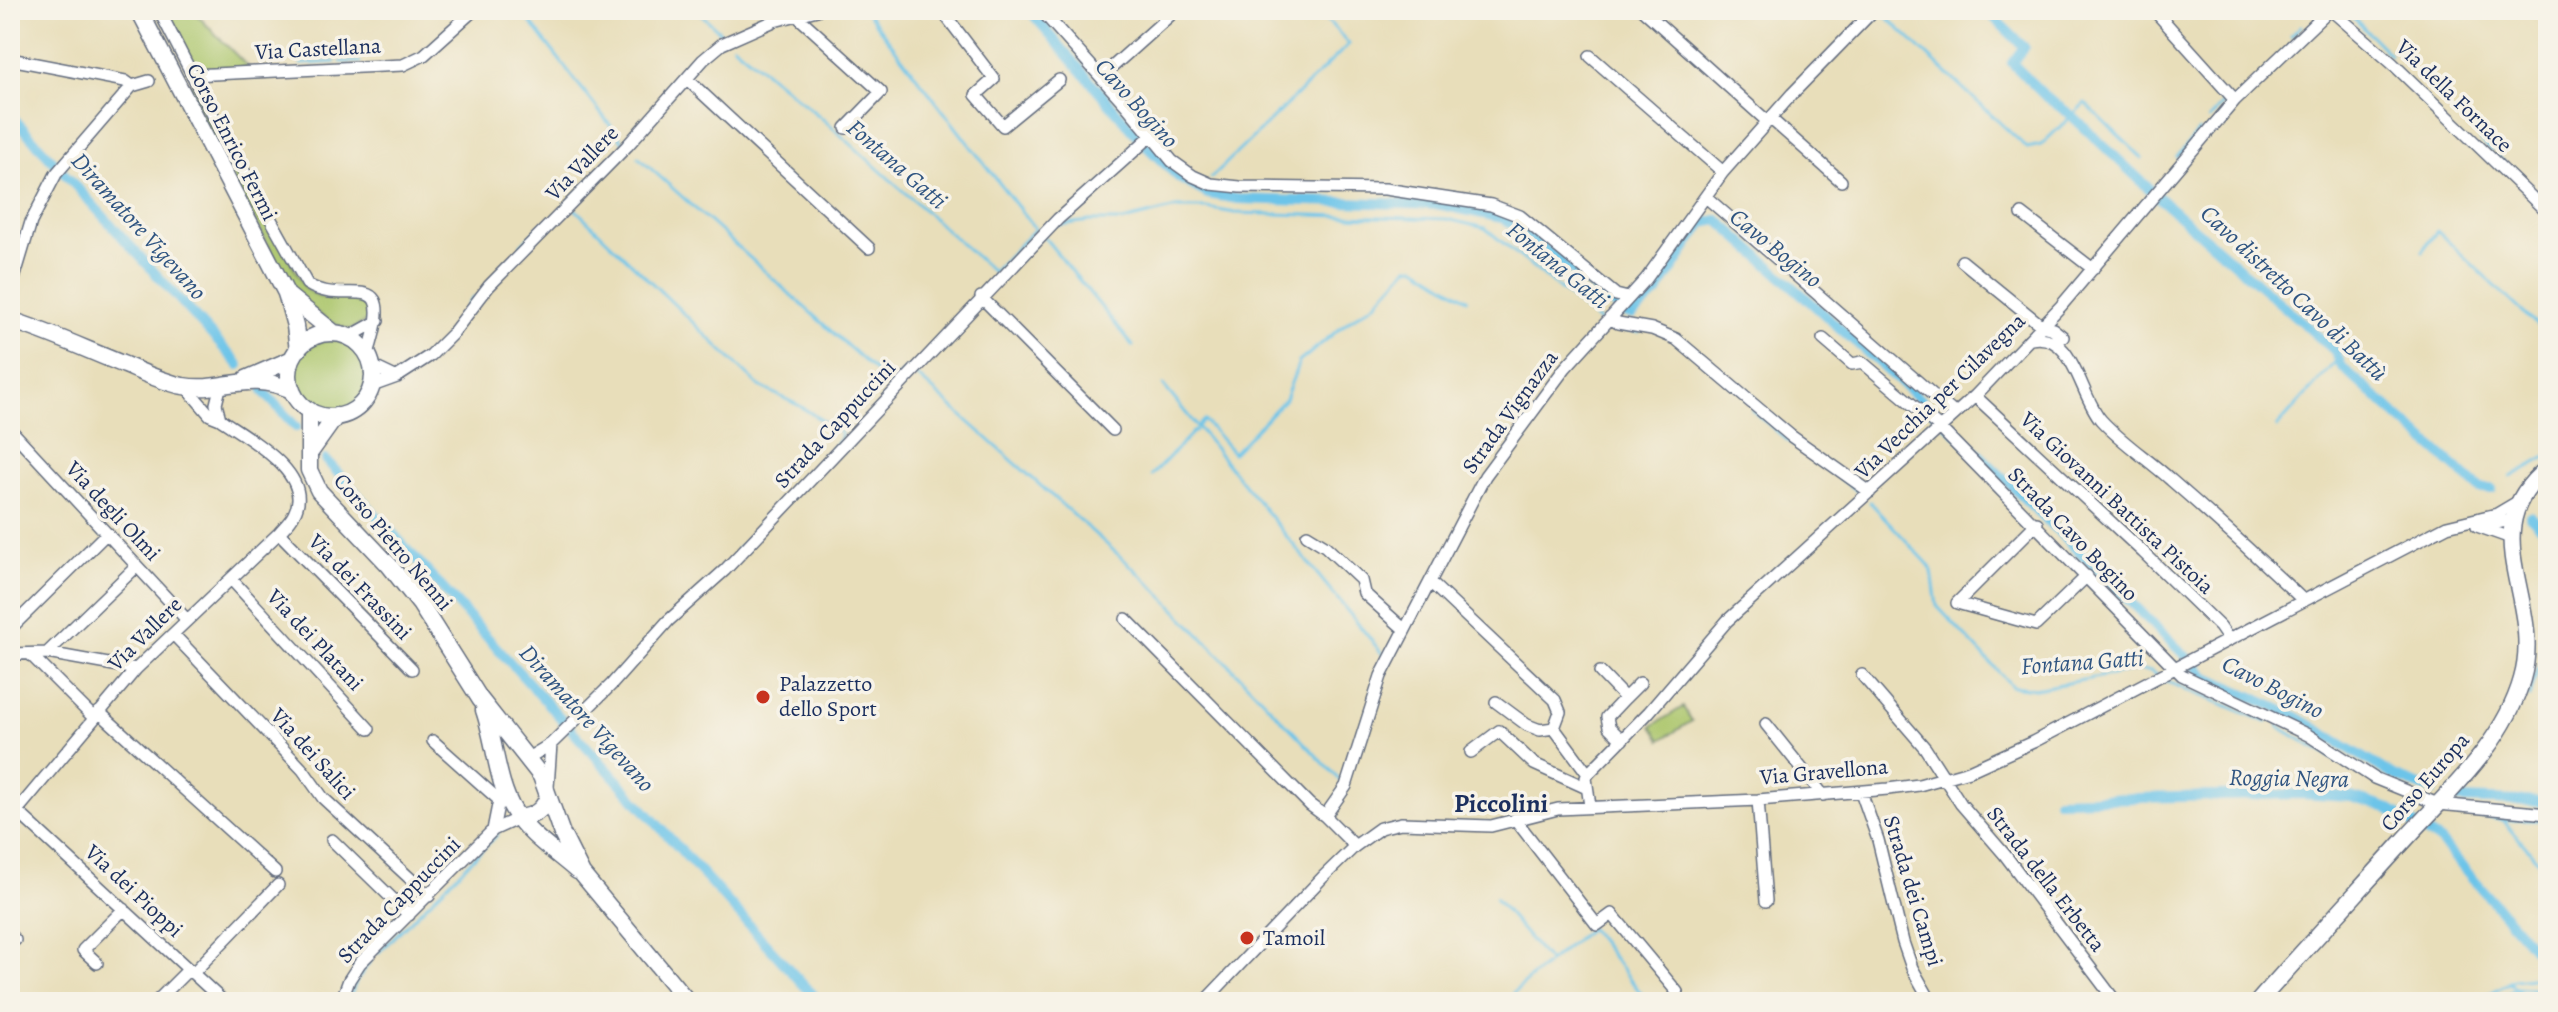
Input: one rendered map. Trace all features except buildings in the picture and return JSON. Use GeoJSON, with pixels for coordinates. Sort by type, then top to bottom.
{"type":"FeatureCollection","features":[{"type":"Feature","properties":{"kind":"main road","name":"Corso Enrico Fermi"},"geometry":{"type":"LineString","coordinates":[[139,10],[286,293],[295,326],[295,354]]}},
{"type":"Feature","properties":{"kind":"main road","name":"Corso Enrico Fermi"},"geometry":{"type":"LineString","coordinates":[[286,293],[342,335]]}},
{"type":"Feature","properties":{"kind":"main road"},"geometry":{"type":"LineString","coordinates":[[10,320],[186,387],[245,380],[275,383],[292,390]]}},
{"type":"Feature","properties":{"kind":"main road"},"geometry":{"type":"LineString","coordinates":[[245,380],[295,354],[314,337],[342,335],[370,360],[372,386],[358,406],[336,416],[322,416],[299,402],[292,390],[289,375],[295,354]]}},
{"type":"Feature","properties":{"kind":"main road","name":"Corso Pietro Nenni"},"geometry":{"type":"LineString","coordinates":[[309,410],[309,470],[319,491],[389,565],[420,604],[480,699],[541,776],[582,874]]}},
{"type":"Feature","properties":{"kind":"main road"},"geometry":{"type":"LineString","coordinates":[[311,451],[336,416]]}},
{"type":"Feature","properties":{"kind":"main road","name":"Via Gravellona"},"geometry":{"type":"LineString","coordinates":[[2511,544],[2512,520],[2519,501],[2548,468]]}},
{"type":"Feature","properties":{"kind":"main road","name":"Corso Europa"},"geometry":{"type":"LineString","coordinates":[[2258,1002],[2438,804],[2508,715],[2523,678],[2527,649],[2526,618],[2511,544]]}},
{"type":"Feature","properties":{"kind":"main road","name":"Corso Pietro Nenni"},"geometry":{"type":"LineString","coordinates":[[480,699],[493,737],[507,798],[519,818],[582,874],[688,1002]]}},
{"type":"Feature","properties":{"kind":"main road"},"geometry":{"type":"LineString","coordinates":[[502,777],[513,764],[528,758]]}},
{"type":"Feature","properties":{"kind":"main road"},"geometry":{"type":"LineString","coordinates":[[519,818],[541,810],[548,796]]}},
{"type":"Feature","properties":{"kind":"street"},"geometry":{"type":"LineString","coordinates":[[159,10],[307,284],[316,290],[357,291],[370,296],[376,304],[378,321],[370,360],[386,375],[397,377]]}},
{"type":"Feature","properties":{"kind":"street","name":"Via Castellana"},"geometry":{"type":"LineString","coordinates":[[192,75],[403,65],[424,55],[474,10]]}},
{"type":"Feature","properties":{"kind":"street","name":"Via Vallere"},"geometry":{"type":"LineString","coordinates":[[372,386],[397,377],[431,355],[453,333],[489,286],[722,44],[774,21],[817,10]]}},
{"type":"Feature","properties":{"kind":"street"},"geometry":{"type":"LineString","coordinates":[[944,10],[994,79],[976,95],[1003,126],[1059,80]]}},
{"type":"Feature","properties":{"kind":"street"},"geometry":{"type":"LineString","coordinates":[[1041,10],[1172,161],[1193,176],[1211,184],[1240,187],[1385,189],[1491,205],[1520,216],[1616,295],[1614,314],[1618,323],[1652,329],[1676,339],[1791,436],[1870,492]]}},
{"type":"Feature","properties":{"kind":"street"},"geometry":{"type":"LineString","coordinates":[[1101,77],[1176,10]]}},
{"type":"Feature","properties":{"kind":"street"},"geometry":{"type":"LineString","coordinates":[[1643,10],[1841,181]]}},
{"type":"Feature","properties":{"kind":"street","name":"Strada Vignazza"},"geometry":{"type":"LineString","coordinates":[[1325,816],[1346,786],[1381,676],[1485,476],[1542,396],[1646,279],[1723,172],[1874,10]]}},
{"type":"Feature","properties":{"kind":"street"},"geometry":{"type":"LineString","coordinates":[[2154,10],[2235,100]]}},
{"type":"Feature","properties":{"kind":"street","name":"Via Vecchia per Cilavegna"},"geometry":{"type":"LineString","coordinates":[[1588,774],[1727,621],[1975,396],[2061,306],[2235,100],[2330,10]]}},
{"type":"Feature","properties":{"kind":"street","name":"Via della Fornace"},"geometry":{"type":"LineString","coordinates":[[2330,10],[2393,64],[2548,213]]}},
{"type":"Feature","properties":{"kind":"street"},"geometry":{"type":"LineString","coordinates":[[796,15],[881,92],[846,128]]}},
{"type":"Feature","properties":{"kind":"street"},"geometry":{"type":"LineString","coordinates":[[1590,56],[1723,172]]}},
{"type":"Feature","properties":{"kind":"street"},"geometry":{"type":"LineString","coordinates":[[10,59],[125,81],[132,86]]}},
{"type":"Feature","properties":{"kind":"street"},"geometry":{"type":"LineString","coordinates":[[687,79],[869,248]]}},
{"type":"Feature","properties":{"kind":"street"},"geometry":{"type":"LineString","coordinates":[[10,292],[31,222],[56,174],[132,86],[149,81]]}},
{"type":"Feature","properties":{"kind":"street","name":"Strada Cappuccini"},"geometry":{"type":"LineString","coordinates":[[528,758],[551,744],[612,684],[668,621],[725,570],[981,297],[1058,219],[1151,136]]}},
{"type":"Feature","properties":{"kind":"street"},"geometry":{"type":"LineString","coordinates":[[1706,197],[1955,415]]}},
{"type":"Feature","properties":{"kind":"street"},"geometry":{"type":"LineString","coordinates":[[2022,214],[2093,269]]}},
{"type":"Feature","properties":{"kind":"street"},"geometry":{"type":"LineString","coordinates":[[1962,261],[2042,326],[2053,329],[2063,337]]}},
{"type":"Feature","properties":{"kind":"street"},"geometry":{"type":"LineString","coordinates":[[981,297],[1113,430]]}},
{"type":"Feature","properties":{"kind":"street"},"geometry":{"type":"LineString","coordinates":[[2061,306],[2064,350]]}},
{"type":"Feature","properties":{"kind":"street"},"geometry":{"type":"LineString","coordinates":[[342,335],[378,321]]}},
{"type":"Feature","properties":{"kind":"street","name":"Strada Cavo Bogino"},"geometry":{"type":"LineString","coordinates":[[1823,339],[1852,364],[1862,362],[1940,427],[2179,667],[2182,675],[2308,735],[2374,778],[2438,804],[2548,814]]}},
{"type":"Feature","properties":{"kind":"street"},"geometry":{"type":"LineString","coordinates":[[2030,339],[2053,339],[2064,350],[2100,418],[2236,536],[2303,600]]}},
{"type":"Feature","properties":{"kind":"street"},"geometry":{"type":"LineString","coordinates":[[220,419],[216,404],[221,384]]}},
{"type":"Feature","properties":{"kind":"street","name":"Via Vallere"},"geometry":{"type":"LineString","coordinates":[[14,815],[136,669],[279,533],[295,513],[297,488],[285,467],[271,454],[210,415],[186,387]]}},
{"type":"Feature","properties":{"kind":"street","name":"Via Giovanni Battista Pistoia"},"geometry":{"type":"LineString","coordinates":[[1975,396],[2143,552],[2220,627],[2229,640]]}},
{"type":"Feature","properties":{"kind":"street","name":"Via degli Olmi"},"geometry":{"type":"LineString","coordinates":[[10,429],[187,620]]}},
{"type":"Feature","properties":{"kind":"street","name":"Via Gravellona"},"geometry":{"type":"LineString","coordinates":[[1204,1002],[1355,846],[1380,828],[1401,823],[1491,826],[1558,809],[1861,792],[1946,778],[2003,756],[2447,526],[2497,514],[2519,501]]}},
{"type":"Feature","properties":{"kind":"street","name":"Via Gravellona"},"geometry":{"type":"LineString","coordinates":[[2476,519],[2496,523],[2512,520]]}},
{"type":"Feature","properties":{"kind":"street"},"geometry":{"type":"LineString","coordinates":[[2461,522],[2511,544]]}},
{"type":"Feature","properties":{"kind":"street"},"geometry":{"type":"LineString","coordinates":[[2037,523],[1957,603],[2036,625],[2087,576]]}},
{"type":"Feature","properties":{"kind":"street"},"geometry":{"type":"LineString","coordinates":[[13,626],[107,533]]}},
{"type":"Feature","properties":{"kind":"street","name":"Via dei Frassini"},"geometry":{"type":"LineString","coordinates":[[279,533],[412,669]]}},
{"type":"Feature","properties":{"kind":"street"},"geometry":{"type":"LineString","coordinates":[[1307,535],[1325,546],[1361,580],[1364,593],[1405,630]]}},
{"type":"Feature","properties":{"kind":"street"},"geometry":{"type":"LineString","coordinates":[[47,653],[137,566]]}},
{"type":"Feature","properties":{"kind":"street","name":"Via dei Platani"},"geometry":{"type":"LineString","coordinates":[[231,579],[369,729]]}},
{"type":"Feature","properties":{"kind":"street"},"geometry":{"type":"LineString","coordinates":[[1430,582],[1555,700],[1560,712],[1554,728]]}},
{"type":"Feature","properties":{"kind":"street"},"geometry":{"type":"LineString","coordinates":[[1126,619],[1310,805],[1355,846]]}},
{"type":"Feature","properties":{"kind":"street","name":"Via dei Salici"},"geometry":{"type":"LineString","coordinates":[[173,634],[303,770],[323,798],[429,896]]}},
{"type":"Feature","properties":{"kind":"street"},"geometry":{"type":"LineString","coordinates":[[10,654],[47,653],[136,669]]}},
{"type":"Feature","properties":{"kind":"street"},"geometry":{"type":"LineString","coordinates":[[30,654],[275,872]]}},
{"type":"Feature","properties":{"kind":"street"},"geometry":{"type":"LineString","coordinates":[[1600,672],[1625,698]]}},
{"type":"Feature","properties":{"kind":"street","name":"Strada della Erbetta"},"geometry":{"type":"LineString","coordinates":[[1862,675],[1925,748],[1961,804],[2005,855],[2116,1002]]}},
{"type":"Feature","properties":{"kind":"street"},"geometry":{"type":"LineString","coordinates":[[1622,740],[1609,727],[1607,717],[1640,683]]}},
{"type":"Feature","properties":{"kind":"street"},"geometry":{"type":"LineString","coordinates":[[1496,702],[1527,725],[1540,730],[1554,728]]}},
{"type":"Feature","properties":{"kind":"street"},"geometry":{"type":"LineString","coordinates":[[1766,724],[1823,795]]}},
{"type":"Feature","properties":{"kind":"street"},"geometry":{"type":"LineString","coordinates":[[1554,728],[1588,774],[1590,806]]}},
{"type":"Feature","properties":{"kind":"street"},"geometry":{"type":"LineString","coordinates":[[1471,752],[1499,731],[1534,764],[1587,788]]}},
{"type":"Feature","properties":{"kind":"street"},"geometry":{"type":"LineString","coordinates":[[433,741],[499,800]]}},
{"type":"Feature","properties":{"kind":"street"},"geometry":{"type":"LineString","coordinates":[[548,796],[551,744]]}},
{"type":"Feature","properties":{"kind":"street"},"geometry":{"type":"LineString","coordinates":[[493,830],[502,777]]}},
{"type":"Feature","properties":{"kind":"street","name":"Strada dei Campi"},"geometry":{"type":"LineString","coordinates":[[1861,792],[1878,840],[1903,942],[1912,968],[1930,1000]]}},
{"type":"Feature","properties":{"kind":"street"},"geometry":{"type":"LineString","coordinates":[[1758,800],[1766,901]]}},
{"type":"Feature","properties":{"kind":"street","name":"Via dei Pioppi"},"geometry":{"type":"LineString","coordinates":[[14,815],[124,909],[224,1002]]}},
{"type":"Feature","properties":{"kind":"street"},"geometry":{"type":"LineString","coordinates":[[493,830],[519,818]]}},
{"type":"Feature","properties":{"kind":"street"},"geometry":{"type":"LineString","coordinates":[[1515,819],[1597,925],[1612,914],[1677,992]]}},
{"type":"Feature","properties":{"kind":"street","name":"Strada Cappuccini"},"geometry":{"type":"LineString","coordinates":[[341,1002],[349,980],[360,963],[493,830]]}},
{"type":"Feature","properties":{"kind":"street"},"geometry":{"type":"LineString","coordinates":[[332,840],[409,915]]}},
{"type":"Feature","properties":{"kind":"street"},"geometry":{"type":"LineString","coordinates":[[156,1002],[278,885]]}},
{"type":"Feature","properties":{"kind":"street"},"geometry":{"type":"LineString","coordinates":[[97,963],[83,950],[124,909]]}},
{"type":"Feature","properties":{"kind":"green space"},"geometry":{"type":"Polygon","coordinates":[[[164,10],[192,10],[249,68],[196,70],[164,10]]]}},
{"type":"Feature","properties":{"kind":"green space"},"geometry":{"type":"Polygon","coordinates":[[[191,83],[306,289],[320,297],[364,299],[372,310],[369,320],[350,330],[339,326],[310,307],[295,290],[281,270],[201,117],[187,84],[191,83]]]}},
{"type":"Feature","properties":{"kind":"green space"},"geometry":{"type":"Polygon","coordinates":[[[331,340],[351,346],[361,356],[367,376],[361,396],[351,406],[331,412],[311,406],[301,396],[295,376],[301,356],[311,346],[331,340]]]}},
{"type":"Feature","properties":{"kind":"green space"},"geometry":{"type":"Polygon","coordinates":[[[1683,707],[1692,721],[1661,740],[1652,726],[1683,707]]]}},
{"type":"Feature","properties":{"kind":"waterway"},"geometry":{"type":"LineString","coordinates":[[521,10],[624,143]]}},
{"type":"Feature","properties":{"kind":"waterway","name":"Fontana Gatti"},"geometry":{"type":"LineString","coordinates":[[697,10],[723,35]]}},
{"type":"Feature","properties":{"kind":"waterway","name":"Fontana Gatti"},"geometry":{"type":"LineString","coordinates":[[733,45],[824,120],[993,272],[1035,229],[865,10]]}},
{"type":"Feature","properties":{"kind":"waterway","name":"Cavo Bogino"},"geometry":{"type":"LineString","coordinates":[[1029,10],[1146,146],[1179,178],[1208,194],[1238,199],[1441,205],[1502,218],[1520,228],[1624,313],[1632,315],[1657,293],[1703,223],[1718,220],[1951,427],[2206,676],[2297,717],[2396,777],[2433,791]]}},
{"type":"Feature","properties":{"kind":"waterway","name":"Cavo distretto Cavo di Battù"},"geometry":{"type":"LineString","coordinates":[[1211,178],[1349,44],[1318,10]]}},
{"type":"Feature","properties":{"kind":"waterway","name":"Cavo distretto Cavo di Battù"},"geometry":{"type":"LineString","coordinates":[[1879,10],[2027,148],[2041,145],[2085,103],[2142,158]]}},
{"type":"Feature","properties":{"kind":"waterway","name":"Cavo distretto Cavo di Battù"},"geometry":{"type":"LineString","coordinates":[[1986,10],[2024,47],[2012,63],[2047,98],[2070,114]]}},
{"type":"Feature","properties":{"kind":"waterway","name":"Cavo distretto Cavo di Battù"},"geometry":{"type":"LineString","coordinates":[[2346,10],[2390,55]]}},
{"type":"Feature","properties":{"kind":"waterway","name":"Cavo distretto Cavo di Battù"},"geometry":{"type":"LineString","coordinates":[[2291,36],[2301,26]]}},
{"type":"Feature","properties":{"kind":"waterway"},"geometry":{"type":"LineString","coordinates":[[694,62],[723,35]]}},
{"type":"Feature","properties":{"kind":"waterway"},"geometry":{"type":"LineString","coordinates":[[301,64],[335,62]]}},
{"type":"Feature","properties":{"kind":"waterway"},"geometry":{"type":"LineString","coordinates":[[341,62],[360,62]]}},
{"type":"Feature","properties":{"kind":"waterway","name":"Cavo distretto Cavo di Battù"},"geometry":{"type":"LineString","coordinates":[[2209,119],[2225,101]]}},
{"type":"Feature","properties":{"kind":"waterway","name":"Diramatore Vigevano"},"geometry":{"type":"LineString","coordinates":[[10,114],[239,365]]}},
{"type":"Feature","properties":{"kind":"waterway","name":"Cavo distretto Cavo di Battù"},"geometry":{"type":"LineString","coordinates":[[2073,117],[2158,197],[2335,351],[2342,367],[2480,489],[2492,489]]}},
{"type":"Feature","properties":{"kind":"waterway","name":"Cavo distretto Cavo di Battù"},"geometry":{"type":"LineString","coordinates":[[2177,157],[2199,131]]}},
{"type":"Feature","properties":{"kind":"waterway","name":"Cavo distretto Cavo di Battù"},"geometry":{"type":"LineString","coordinates":[[2480,140],[2492,151]]}},
{"type":"Feature","properties":{"kind":"waterway"},"geometry":{"type":"LineString","coordinates":[[638,157],[891,385],[908,368]]}},
{"type":"Feature","properties":{"kind":"waterway","name":"Cavo distretto Cavo di Battù"},"geometry":{"type":"LineString","coordinates":[[2498,157],[2548,204]]}},
{"type":"Feature","properties":{"kind":"waterway"},"geometry":{"type":"LineString","coordinates":[[574,208],[759,386],[800,406],[841,433],[841,439],[738,549]]}},
{"type":"Feature","properties":{"kind":"waterway","name":"Fontana Gatti"},"geometry":{"type":"LineString","coordinates":[[1059,225],[1123,221],[1176,208],[1206,208],[1235,213],[1447,219],[1485,228],[1601,323]]}},
{"type":"Feature","properties":{"kind":"waterway"},"geometry":{"type":"LineString","coordinates":[[521,245],[541,225]]}},
{"type":"Feature","properties":{"kind":"waterway"},"geometry":{"type":"LineString","coordinates":[[2422,251],[2437,231],[2548,336]]}},
{"type":"Feature","properties":{"kind":"waterway"},"geometry":{"type":"LineString","coordinates":[[1044,237],[1133,346]]}},
{"type":"Feature","properties":{"kind":"waterway"},"geometry":{"type":"LineString","coordinates":[[1198,426],[1204,420],[1233,453],[1285,399],[1299,362],[1376,303],[1408,267],[1415,266],[1467,299]]}},
{"type":"Feature","properties":{"kind":"waterway"},"geometry":{"type":"LineString","coordinates":[[467,305],[473,298]]}},
{"type":"Feature","properties":{"kind":"waterway","name":"Fontana Gatti"},"geometry":{"type":"LineString","coordinates":[[1607,328],[1639,332]]}},
{"type":"Feature","properties":{"kind":"waterway"},"geometry":{"type":"LineString","coordinates":[[2277,427],[2338,359]]}},
{"type":"Feature","properties":{"kind":"waterway"},"geometry":{"type":"LineString","coordinates":[[916,375],[1149,582],[1341,781]]}},
{"type":"Feature","properties":{"kind":"waterway"},"geometry":{"type":"LineString","coordinates":[[1163,385],[1385,657]]}},
{"type":"Feature","properties":{"kind":"waterway","name":"Diramatore Vigevano"},"geometry":{"type":"LineString","coordinates":[[263,391],[296,427]]}},
{"type":"Feature","properties":{"kind":"waterway","name":"Fontana Gatti"},"geometry":{"type":"LineString","coordinates":[[1752,410],[1792,444],[1860,493]]}},
{"type":"Feature","properties":{"kind":"waterway"},"geometry":{"type":"LineString","coordinates":[[1152,475],[1195,430]]}},
{"type":"Feature","properties":{"kind":"waterway","name":"Cavo distretto Cavo di Battù"},"geometry":{"type":"LineString","coordinates":[[2511,477],[2548,456]]}},
{"type":"Feature","properties":{"kind":"waterway","name":"Diramatore Vigevano"},"geometry":{"type":"LineString","coordinates":[[326,460],[819,1002]]}},
{"type":"Feature","properties":{"kind":"waterway","name":"Fontana Gatti"},"geometry":{"type":"LineString","coordinates":[[1870,502],[1929,565],[1937,606],[2012,686],[2035,689],[2137,670],[2151,671],[2157,675]]}},
{"type":"Feature","properties":{"kind":"waterway","name":"Cavo distretto Cavo di Battù"},"geometry":{"type":"LineString","coordinates":[[2530,516],[2548,533]]}},
{"type":"Feature","properties":{"kind":"waterway"},"geometry":{"type":"LineString","coordinates":[[2530,697],[2537,670],[2548,654]]}},
{"type":"Feature","properties":{"kind":"waterway","name":"Fontana Gatti"},"geometry":{"type":"LineString","coordinates":[[2163,680],[2267,722]]}},
{"type":"Feature","properties":{"kind":"waterway","name":"Fontana Gatti"},"geometry":{"type":"LineString","coordinates":[[2278,726],[2337,761]]}},
{"type":"Feature","properties":{"kind":"waterway","name":"Roggia Negra"},"geometry":{"type":"LineString","coordinates":[[2058,800],[2299,794],[2351,797],[2387,808],[2440,841],[2548,965]]}},
{"type":"Feature","properties":{"kind":"waterway","name":"Fontana Gatti"},"geometry":{"type":"LineString","coordinates":[[2400,794],[2411,799]]}},
{"type":"Feature","properties":{"kind":"waterway","name":"Cavo Bogino"},"geometry":{"type":"LineString","coordinates":[[2460,799],[2548,802]]}},
{"type":"Feature","properties":{"kind":"waterway","name":"Fontana Gatti"},"geometry":{"type":"LineString","coordinates":[[2441,811],[2503,820],[2548,820]]}},
{"type":"Feature","properties":{"kind":"waterway","name":"Fontana Gatti"},"geometry":{"type":"LineString","coordinates":[[2504,821],[2548,873]]}},
{"type":"Feature","properties":{"kind":"waterway","name":"Cavo distretto Cavo di Battù"},"geometry":{"type":"LineString","coordinates":[[379,952],[498,834]]}},
{"type":"Feature","properties":{"kind":"waterway"},"geometry":{"type":"LineString","coordinates":[[1495,898],[1549,962],[1590,928],[1648,1002]]}},
{"type":"Feature","properties":{"kind":"waterway","name":"Cavo distretto Cavo di Battù"},"geometry":{"type":"LineString","coordinates":[[348,1002],[356,982],[371,960]]}},
{"type":"Feature","properties":{"kind":"waterway"},"geometry":{"type":"LineString","coordinates":[[1513,993],[1549,962]]}},
{"type":"Feature","properties":{"kind":"waterway","name":"Fontana Gatti"},"geometry":{"type":"LineString","coordinates":[[2474,1002],[2514,980],[2548,976]]}},
{"type":"Feature","properties":{"kind":"waterway"},"geometry":{"type":"LineString","coordinates":[[2509,982],[2529,1002]]}},
{"type":"Feature","properties":{"kind":"waterway"},"geometry":{"type":"LineString","coordinates":[[2492,1002],[2517,988],[2548,990]]}},
{"type":"Feature","properties":{"kind":"place","name":"Palazzetto dello Sport"},"geometry":{"type":"Point","coordinates":[763,697]}},
{"type":"Feature","properties":{"kind":"place","name":"Tamoil"},"geometry":{"type":"Point","coordinates":[1247,938]}},
{"type":"Feature","properties":{"kind":"district","name":"Piccolini"},"geometry":{"type":"Point","coordinates":[1501,803]}}]}
